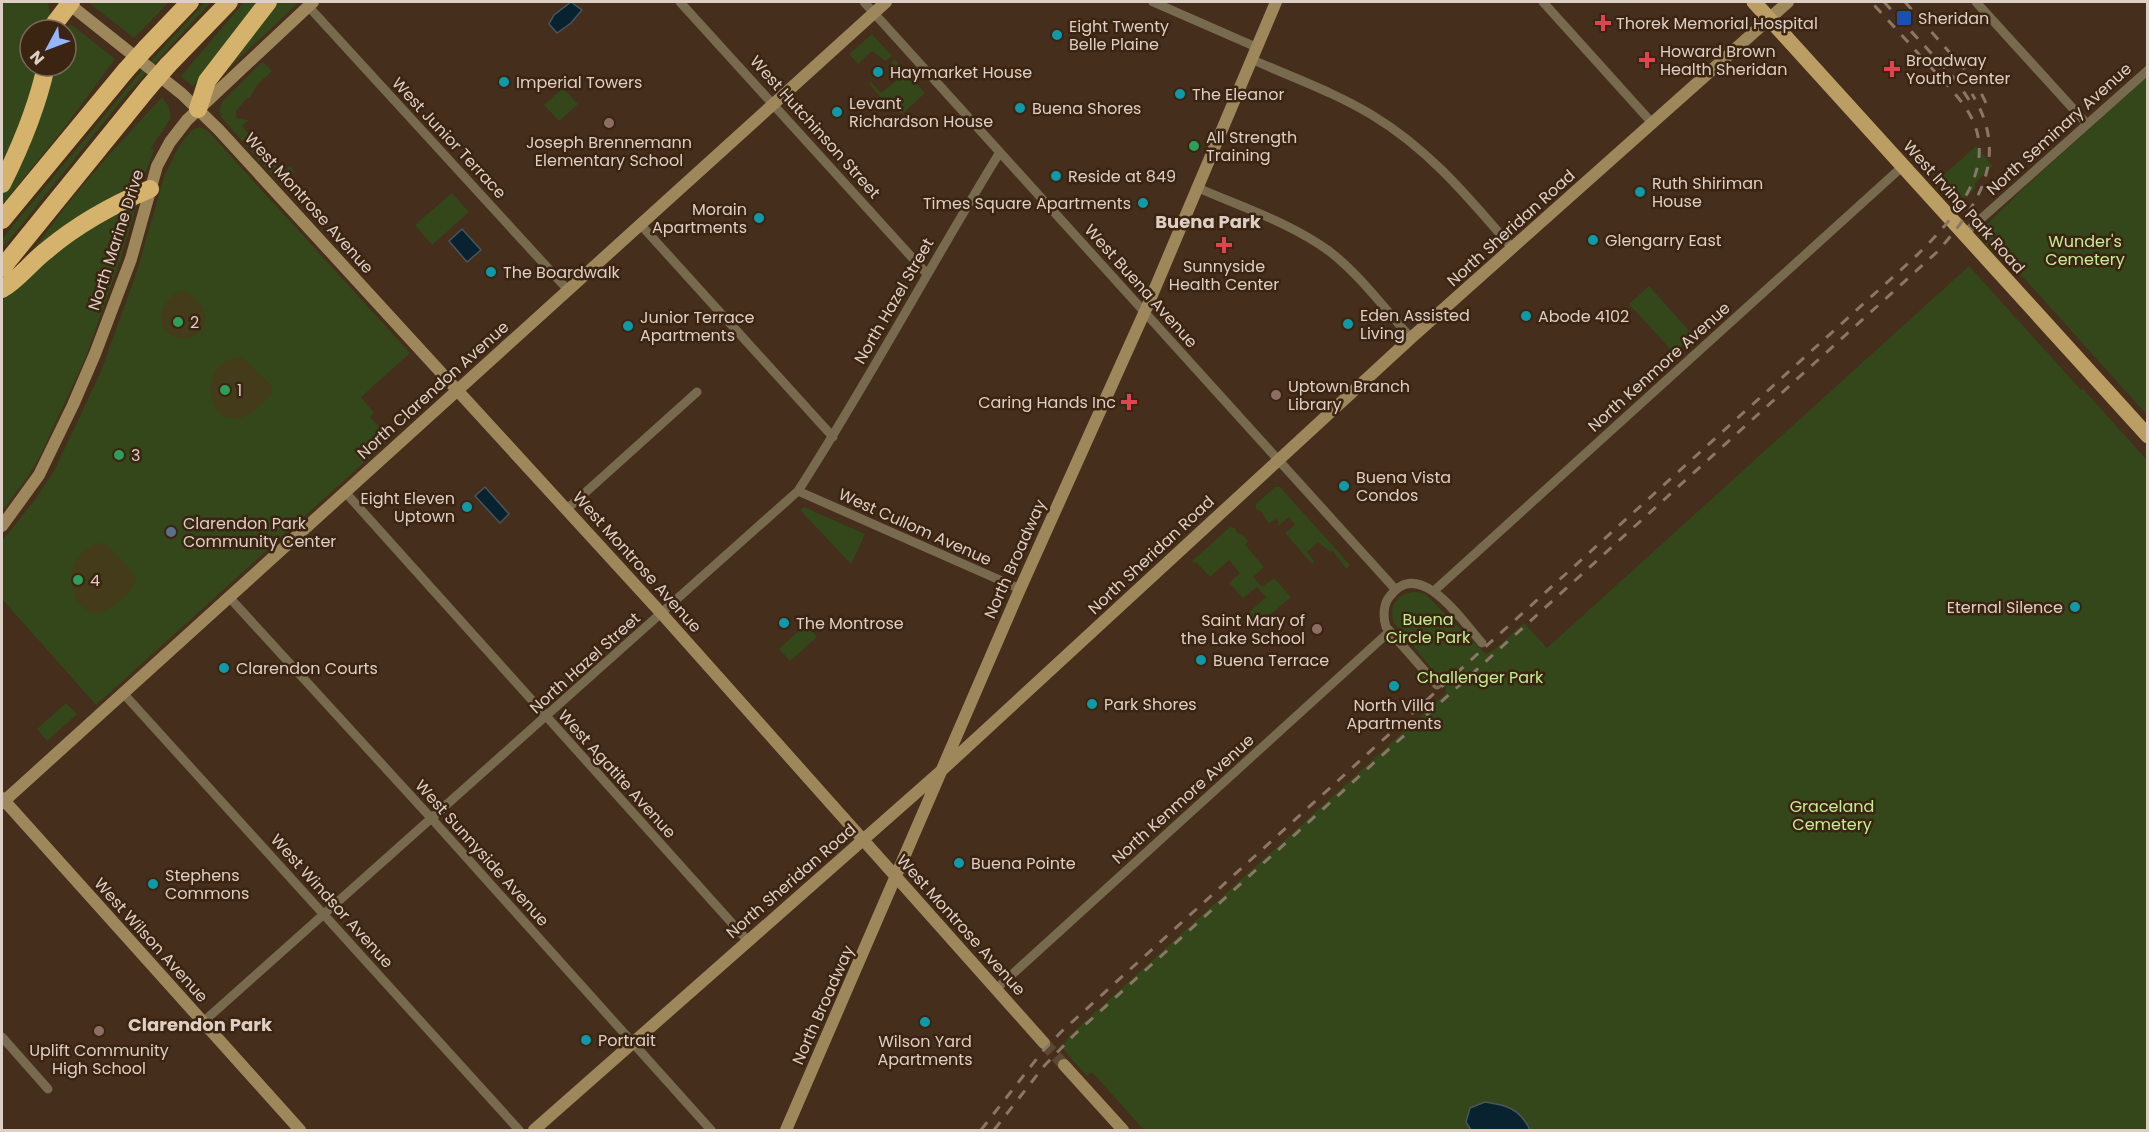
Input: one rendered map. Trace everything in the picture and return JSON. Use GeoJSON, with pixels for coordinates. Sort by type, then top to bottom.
{"type":"FeatureCollection","features":[{"type":"Feature","properties":{"kind":"highway"},"geometry":{"type":"LineString","coordinates":[[2,220],[126,70],[190,2]]}},
{"type":"Feature","properties":{"kind":"highway"},"geometry":{"type":"LineString","coordinates":[[2,268],[148,88],[229,2]]}},
{"type":"Feature","properties":{"kind":"highway"},"geometry":{"type":"LineString","coordinates":[[198,109],[207,81],[268,2]]}},
{"type":"Feature","properties":{"kind":"highway"},"geometry":{"type":"LineString","coordinates":[[59,18],[70,3]]}},
{"type":"Feature","properties":{"kind":"highway"},"geometry":{"type":"LineString","coordinates":[[2,184],[26,133],[43,78]]}},
{"type":"Feature","properties":{"kind":"highway"},"geometry":{"type":"LineString","coordinates":[[2,289],[76,226],[118,202],[150,189]]}},
{"type":"Feature","properties":{"kind":"main road","name":"North Clarendon Avenue"},"geometry":{"type":"LineString","coordinates":[[2,801],[886,2]]}},
{"type":"Feature","properties":{"kind":"main road","name":"North Broadway"},"geometry":{"type":"LineString","coordinates":[[786,1131],[1020,589],[1144,311],[1276,2]]}},
{"type":"Feature","properties":{"kind":"main road","name":"West Irving Park Road"},"geometry":{"type":"LineString","coordinates":[[1755,2],[2148,436]]}},
{"type":"Feature","properties":{"kind":"main road","name":"North Sheridan Road"},"geometry":{"type":"LineString","coordinates":[[534,1131],[941,771],[1412,338],[1788,2]]}},
{"type":"Feature","properties":{"kind":"main road","name":"West Montrose Avenue"},"geometry":{"type":"LineString","coordinates":[[70,3],[182,94],[227,138],[662,614],[1044,1043]]}},
{"type":"Feature","properties":{"kind":"main road","name":"North Marine Drive"},"geometry":{"type":"LineString","coordinates":[[2,526],[39,476],[95,354],[134,248],[157,166],[170,142],[198,109],[310,4]]}},
{"type":"Feature","properties":{"kind":"main road","name":"West Wilson Avenue"},"geometry":{"type":"LineString","coordinates":[[2,801],[300,1131]]}},
{"type":"Feature","properties":{"kind":"main road"},"geometry":{"type":"LineString","coordinates":[[1064,1065],[1123,1131]]}},
{"type":"Feature","properties":{"kind":"street","name":"West Hutchinson Street"},"geometry":{"type":"LineString","coordinates":[[680,2],[927,274]]}},
{"type":"Feature","properties":{"kind":"street","name":"West Buena Avenue"},"geometry":{"type":"LineString","coordinates":[[864,2],[1396,590]]}},
{"type":"Feature","properties":{"kind":"street"},"geometry":{"type":"LineString","coordinates":[[1153,2],[1256,47]]}},
{"type":"Feature","properties":{"kind":"street"},"geometry":{"type":"LineString","coordinates":[[1543,2],[1653,124]]}},
{"type":"Feature","properties":{"kind":"street"},"geometry":{"type":"LineString","coordinates":[[1976,2],[2087,124]]}},
{"type":"Feature","properties":{"kind":"street","name":"West Junior Terrace"},"geometry":{"type":"LineString","coordinates":[[310,4],[568,290]]}},
{"type":"Feature","properties":{"kind":"street"},"geometry":{"type":"LineString","coordinates":[[1251,60],[1359,108],[1404,137],[1445,171],[1513,249]]}},
{"type":"Feature","properties":{"kind":"street","name":"North Seminary Avenue"},"geometry":{"type":"LineString","coordinates":[[1964,234],[2148,70]]}},
{"type":"Feature","properties":{"kind":"street","name":"North Hazel Street"},"geometry":{"type":"LineString","coordinates":[[203,1022],[798,491],[833,437],[1000,152]]}},
{"type":"Feature","properties":{"kind":"street","name":"North Kenmore Avenue"},"geometry":{"type":"LineString","coordinates":[[1435,591],[1903,166]]}},
{"type":"Feature","properties":{"kind":"street"},"geometry":{"type":"LineString","coordinates":[[1196,187],[1277,221],[1328,251],[1352,272],[1412,338]]}},
{"type":"Feature","properties":{"kind":"street"},"geometry":{"type":"LineString","coordinates":[[640,224],[833,437]]}},
{"type":"Feature","properties":{"kind":"street"},"geometry":{"type":"LineString","coordinates":[[567,509],[697,392]]}},
{"type":"Feature","properties":{"kind":"street","name":"West Cullom Avenue"},"geometry":{"type":"LineString","coordinates":[[798,491],[1020,589]]}},
{"type":"Feature","properties":{"kind":"street","name":"West Agatite Avenue"},"geometry":{"type":"LineString","coordinates":[[345,492],[748,942]]}},
{"type":"Feature","properties":{"kind":"street"},"geometry":{"type":"LineString","coordinates":[[1437,685],[1390,632],[1384,616],[1389,597],[1396,590],[1412,583],[1435,591],[1482,643]]}},
{"type":"Feature","properties":{"kind":"street","name":"West Sunnyside Avenue"},"geometry":{"type":"LineString","coordinates":[[229,597],[432,819],[711,1131]]}},
{"type":"Feature","properties":{"kind":"street","name":"North Kenmore Avenue"},"geometry":{"type":"LineString","coordinates":[[996,989],[1390,632]]}},
{"type":"Feature","properties":{"kind":"street","name":"West Windsor Avenue"},"geometry":{"type":"LineString","coordinates":[[123,693],[519,1131]]}},
{"type":"Feature","properties":{"kind":"street"},"geometry":{"type":"LineString","coordinates":[[2,1037],[48,1089]]}},
{"type":"Feature","properties":{"kind":"green space"},"geometry":{"type":"Polygon","coordinates":[[[2,2],[48,2],[50,18],[18,18],[18,78],[36,78],[2,173],[2,2]]]}},
{"type":"Feature","properties":{"kind":"green space"},"geometry":{"type":"Polygon","coordinates":[[[88,2],[169,2],[134,38],[88,2]]]}},
{"type":"Feature","properties":{"kind":"green space"},"geometry":{"type":"Polygon","coordinates":[[[205,2],[211,2],[126,95],[2,249],[2,239],[136,77],[205,2]]]}},
{"type":"Feature","properties":{"kind":"green space"},"geometry":{"type":"Polygon","coordinates":[[[244,2],[260,2],[199,81],[192,86],[181,76],[244,2]]]}},
{"type":"Feature","properties":{"kind":"green space"},"geometry":{"type":"Polygon","coordinates":[[[275,2],[299,2],[228,69],[275,2]]]}},
{"type":"Feature","properties":{"kind":"green space"},"geometry":{"type":"Polygon","coordinates":[[[78,30],[115,59],[65,127],[2,205],[2,194],[13,172],[47,78],[78,78],[78,30]]]}},
{"type":"Feature","properties":{"kind":"green space"},"geometry":{"type":"Polygon","coordinates":[[[872,34],[892,56],[885,61],[872,51],[858,64],[849,54],[872,34]]]}},
{"type":"Feature","properties":{"kind":"green space"},"geometry":{"type":"Polygon","coordinates":[[[894,59],[925,93],[902,114],[893,105],[890,108],[869,84],[871,82],[881,93],[897,80],[893,75],[895,73],[889,67],[894,59]]]}},
{"type":"Feature","properties":{"kind":"green space"},"geometry":{"type":"Polygon","coordinates":[[[261,63],[272,71],[236,111],[236,118],[248,120],[242,126],[283,172],[290,166],[295,172],[281,185],[221,117],[220,112],[223,101],[261,63]]]}},
{"type":"Feature","properties":{"kind":"green space","name":"Wunder's Cemetery"},"geometry":{"type":"Polygon","coordinates":[[[2147,77],[2147,415],[1996,247],[1991,250],[1977,234],[2026,186],[2147,77]]]}},
{"type":"Feature","properties":{"kind":"green space"},"geometry":{"type":"Polygon","coordinates":[[[563,88],[578,104],[559,121],[544,105],[563,88]]]}},
{"type":"Feature","properties":{"kind":"green space"},"geometry":{"type":"Polygon","coordinates":[[[162,97],[169,107],[171,118],[151,148],[154,150],[143,179],[135,189],[32,252],[65,207],[106,158],[162,97]]]}},
{"type":"Feature","properties":{"kind":"green space"},"geometry":{"type":"Polygon","coordinates":[[[199,127],[207,130],[410,353],[361,397],[374,413],[370,417],[390,439],[96,705],[2,599],[2,541],[34,501],[54,471],[101,371],[136,274],[165,174],[179,146],[191,131],[199,127]]]}},
{"type":"Feature","properties":{"kind":"green space"},"geometry":{"type":"Polygon","coordinates":[[[1976,146],[1993,166],[1975,183],[1975,189],[1958,204],[1937,181],[1976,146]]]}},
{"type":"Feature","properties":{"kind":"green space"},"geometry":{"type":"Polygon","coordinates":[[[452,193],[469,212],[432,245],[415,225],[452,193]]]}},
{"type":"Feature","properties":{"kind":"green space"},"geometry":{"type":"Polygon","coordinates":[[[137,204],[120,261],[85,359],[39,458],[2,511],[2,300],[68,239],[137,204]]]}},
{"type":"Feature","properties":{"kind":"green space","name":"Graceland Cemetery"},"geometry":{"type":"Polygon","coordinates":[[[1969,266],[2147,460],[2147,1130],[1144,1130],[1092,1072],[1087,1076],[1062,1048],[1069,1036],[1446,693],[1445,685],[1394,623],[1393,608],[1399,598],[1411,592],[1425,594],[1486,654],[1495,649],[1524,623],[1547,648],[1969,266]]]}},
{"type":"Feature","properties":{"kind":"green space"},"geometry":{"type":"Polygon","coordinates":[[[1649,286],[1693,335],[1674,353],[1629,304],[1649,286]]]}},
{"type":"Feature","properties":{"kind":"green space"},"geometry":{"type":"Polygon","coordinates":[[[1275,487],[1280,487],[1350,565],[1346,569],[1333,551],[1329,551],[1318,542],[1307,552],[1315,562],[1312,564],[1285,533],[1295,525],[1289,517],[1278,526],[1277,519],[1269,523],[1262,512],[1256,509],[1256,504],[1275,487]]]}},
{"type":"Feature","properties":{"kind":"green space"},"geometry":{"type":"Polygon","coordinates":[[[804,507],[865,534],[851,564],[800,510],[804,507]]]}},
{"type":"Feature","properties":{"kind":"green space"},"geometry":{"type":"Polygon","coordinates":[[[1230,527],[1243,535],[1248,541],[1245,545],[1264,567],[1253,577],[1262,587],[1274,578],[1291,597],[1255,628],[1245,616],[1266,597],[1257,587],[1243,598],[1229,583],[1240,573],[1229,560],[1210,577],[1196,562],[1192,561],[1230,527]]]}},
{"type":"Feature","properties":{"kind":"green space"},"geometry":{"type":"Polygon","coordinates":[[[806,624],[817,637],[790,661],[779,649],[806,624]]]}},
{"type":"Feature","properties":{"kind":"green space"},"geometry":{"type":"Polygon","coordinates":[[[66,703],[77,714],[47,741],[37,729],[66,703]]]}},
{"type":"Feature","properties":{"kind":"sand"},"geometry":{"type":"Polygon","coordinates":[[[181,290],[199,302],[205,315],[205,322],[197,334],[182,339],[168,333],[161,320],[162,311],[167,302],[181,290]]]}},
{"type":"Feature","properties":{"kind":"sand"},"geometry":{"type":"Polygon","coordinates":[[[238,357],[245,360],[272,386],[272,394],[251,413],[235,419],[224,416],[216,408],[211,385],[215,373],[224,363],[238,357]]]}},
{"type":"Feature","properties":{"kind":"sand"},"geometry":{"type":"Polygon","coordinates":[[[101,543],[108,546],[136,576],[131,589],[122,600],[109,609],[95,614],[84,608],[77,599],[72,588],[72,576],[74,565],[80,555],[89,547],[101,543]]]}},
{"type":"Feature","properties":{"kind":"water"},"geometry":{"type":"Polygon","coordinates":[[[571,2],[582,10],[571,23],[557,33],[549,24],[554,15],[571,2]]]}},
{"type":"Feature","properties":{"kind":"water"},"geometry":{"type":"Polygon","coordinates":[[[462,229],[481,250],[467,262],[449,241],[462,229]]]}},
{"type":"Feature","properties":{"kind":"water"},"geometry":{"type":"Polygon","coordinates":[[[485,487],[509,514],[500,523],[475,496],[485,487]]]}},
{"type":"Feature","properties":{"kind":"water"},"geometry":{"type":"Polygon","coordinates":[[[1485,1102],[1512,1109],[1522,1117],[1530,1130],[1471,1130],[1466,1122],[1470,1108],[1485,1102]]]}},
{"type":"Feature","properties":{"kind":"tunnel"},"geometry":{"type":"LineString","coordinates":[[1044,1043],[1064,1065]]}},
{"type":"Feature","properties":{"kind":"railway"},"geometry":{"type":"LineString","coordinates":[[981,1130],[1042,1052],[1061,1032],[1915,257],[1954,214],[1974,180],[1979,142],[1974,123],[1967,109],[1952,90],[1871,2]]}},
{"type":"Feature","properties":{"kind":"railway"},"geometry":{"type":"LineString","coordinates":[[1884,2],[1956,80],[1973,106]]}},
{"type":"Feature","properties":{"kind":"railway"},"geometry":{"type":"LineString","coordinates":[[1905,2],[1975,81],[1988,107]]}},
{"type":"Feature","properties":{"kind":"railway"},"geometry":{"type":"LineString","coordinates":[[994,1130],[1045,1065],[1074,1035],[1937,252],[1966,216],[1985,178],[1989,159],[1989,138],[1983,117],[1972,94]]}},
{"type":"Feature","properties":{"kind":"place","name":"Sheridan"},"geometry":{"type":"Point","coordinates":[1904,18]}},
{"type":"Feature","properties":{"kind":"place","name":"Thorek Memorial Hospital"},"geometry":{"type":"Point","coordinates":[1603,23]}},
{"type":"Feature","properties":{"kind":"place","name":"Eight Twenty Belle Plaine"},"geometry":{"type":"Point","coordinates":[1057,35]}},
{"type":"Feature","properties":{"kind":"place","name":"Howard Brown Health Sheridan"},"geometry":{"type":"Point","coordinates":[1647,60]}},
{"type":"Feature","properties":{"kind":"place","name":"Broadway Youth Center"},"geometry":{"type":"Point","coordinates":[1892,69]}},
{"type":"Feature","properties":{"kind":"place","name":"Haymarket House"},"geometry":{"type":"Point","coordinates":[878,72]}},
{"type":"Feature","properties":{"kind":"place","name":"Imperial Towers"},"geometry":{"type":"Point","coordinates":[504,82]}},
{"type":"Feature","properties":{"kind":"place","name":"The Eleanor"},"geometry":{"type":"Point","coordinates":[1180,94]}},
{"type":"Feature","properties":{"kind":"place","name":"Buena Shores"},"geometry":{"type":"Point","coordinates":[1020,108]}},
{"type":"Feature","properties":{"kind":"place","name":"Levant Richardson House"},"geometry":{"type":"Point","coordinates":[837,112]}},
{"type":"Feature","properties":{"kind":"place","name":"Joseph Brennemann Elementary School"},"geometry":{"type":"Point","coordinates":[609,123]}},
{"type":"Feature","properties":{"kind":"place","name":"All Strength Training"},"geometry":{"type":"Point","coordinates":[1194,146]}},
{"type":"Feature","properties":{"kind":"place","name":"Reside at 849"},"geometry":{"type":"Point","coordinates":[1056,176]}},
{"type":"Feature","properties":{"kind":"place","name":"Ruth Shiriman House"},"geometry":{"type":"Point","coordinates":[1640,192]}},
{"type":"Feature","properties":{"kind":"place","name":"Times Square Apartments"},"geometry":{"type":"Point","coordinates":[1143,203]}},
{"type":"Feature","properties":{"kind":"place","name":"Morain Apartments"},"geometry":{"type":"Point","coordinates":[759,218]}},
{"type":"Feature","properties":{"kind":"place","name":"Glengarry East"},"geometry":{"type":"Point","coordinates":[1593,240]}},
{"type":"Feature","properties":{"kind":"place","name":"Sunnyside Health Center"},"geometry":{"type":"Point","coordinates":[1224,245]}},
{"type":"Feature","properties":{"kind":"place","name":"The Boardwalk"},"geometry":{"type":"Point","coordinates":[491,272]}},
{"type":"Feature","properties":{"kind":"place","name":"Abode 4102"},"geometry":{"type":"Point","coordinates":[1526,316]}},
{"type":"Feature","properties":{"kind":"place","name":"2"},"geometry":{"type":"Point","coordinates":[178,322]}},
{"type":"Feature","properties":{"kind":"place","name":"Eden Assisted Living"},"geometry":{"type":"Point","coordinates":[1348,324]}},
{"type":"Feature","properties":{"kind":"place","name":"Junior Terrace Apartments"},"geometry":{"type":"Point","coordinates":[628,326]}},
{"type":"Feature","properties":{"kind":"place","name":"1"},"geometry":{"type":"Point","coordinates":[225,390]}},
{"type":"Feature","properties":{"kind":"place","name":"Uptown Branch Library"},"geometry":{"type":"Point","coordinates":[1276,395]}},
{"type":"Feature","properties":{"kind":"place","name":"Caring Hands Inc"},"geometry":{"type":"Point","coordinates":[1129,402]}},
{"type":"Feature","properties":{"kind":"place","name":"3"},"geometry":{"type":"Point","coordinates":[119,455]}},
{"type":"Feature","properties":{"kind":"place","name":"Buena Vista Condos"},"geometry":{"type":"Point","coordinates":[1344,486]}},
{"type":"Feature","properties":{"kind":"place","name":"Eight Eleven Uptown"},"geometry":{"type":"Point","coordinates":[467,507]}},
{"type":"Feature","properties":{"kind":"place","name":"Clarendon Park Community Center"},"geometry":{"type":"Point","coordinates":[171,532]}},
{"type":"Feature","properties":{"kind":"place","name":"4"},"geometry":{"type":"Point","coordinates":[78,580]}},
{"type":"Feature","properties":{"kind":"place","name":"Eternal Silence"},"geometry":{"type":"Point","coordinates":[2075,607]}},
{"type":"Feature","properties":{"kind":"place","name":"The Montrose"},"geometry":{"type":"Point","coordinates":[784,623]}},
{"type":"Feature","properties":{"kind":"place","name":"Saint Mary of the Lake School"},"geometry":{"type":"Point","coordinates":[1317,629]}},
{"type":"Feature","properties":{"kind":"place","name":"Buena Terrace"},"geometry":{"type":"Point","coordinates":[1201,660]}},
{"type":"Feature","properties":{"kind":"place","name":"Clarendon Courts"},"geometry":{"type":"Point","coordinates":[224,668]}},
{"type":"Feature","properties":{"kind":"place","name":"North Villa Apartments"},"geometry":{"type":"Point","coordinates":[1394,686]}},
{"type":"Feature","properties":{"kind":"place","name":"Park Shores"},"geometry":{"type":"Point","coordinates":[1092,704]}},
{"type":"Feature","properties":{"kind":"place","name":"Buena Pointe"},"geometry":{"type":"Point","coordinates":[959,863]}},
{"type":"Feature","properties":{"kind":"place","name":"Stephens Commons"},"geometry":{"type":"Point","coordinates":[153,884]}},
{"type":"Feature","properties":{"kind":"place","name":"Wilson Yard Apartments"},"geometry":{"type":"Point","coordinates":[925,1022]}},
{"type":"Feature","properties":{"kind":"place","name":"Uplift Community High School"},"geometry":{"type":"Point","coordinates":[99,1031]}},
{"type":"Feature","properties":{"kind":"place","name":"Portrait"},"geometry":{"type":"Point","coordinates":[586,1040]}},
{"type":"Feature","properties":{"kind":"district","name":"Buena Park"},"geometry":{"type":"Point","coordinates":[1208,221]}},
{"type":"Feature","properties":{"kind":"district","name":"Clarendon Park"},"geometry":{"type":"Point","coordinates":[200,1024]}},
{"type":"Feature","properties":{"kind":"park label","name":"Buena Circle Park"},"geometry":{"type":"Point","coordinates":[1428,628]}},
{"type":"Feature","properties":{"kind":"park label","name":"Challenger Park"},"geometry":{"type":"Point","coordinates":[1480,677]}}]}
